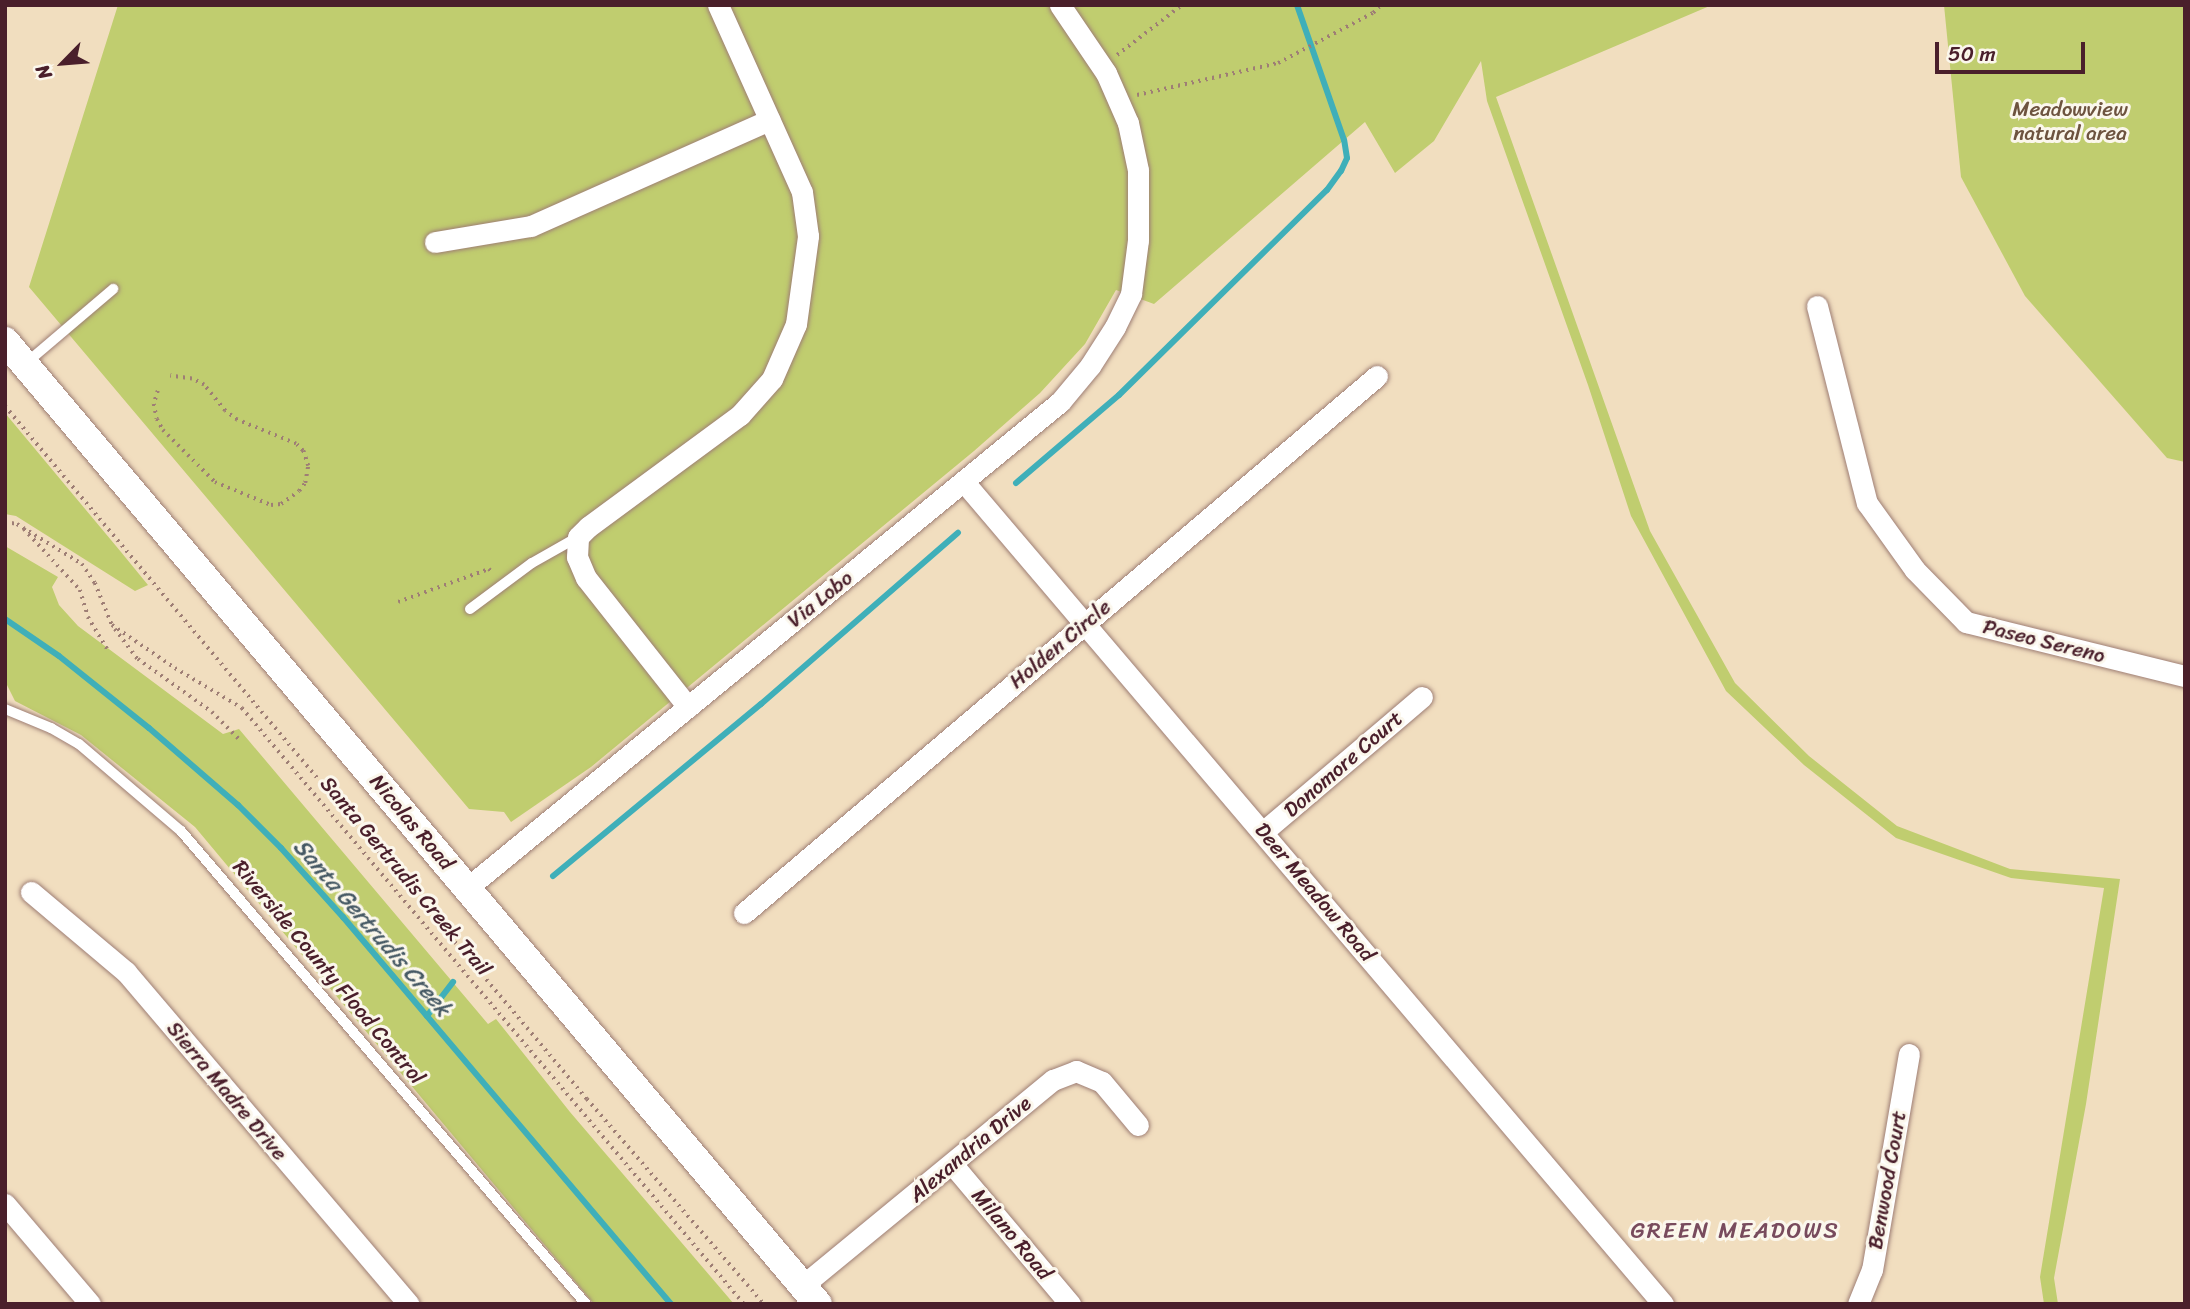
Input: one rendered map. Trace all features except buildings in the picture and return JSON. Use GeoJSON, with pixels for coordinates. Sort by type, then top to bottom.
{"type":"FeatureCollection","features":[{"type":"Feature","properties":{"kind":"main road","name":"Nicolas Road"},"geometry":{"type":"LineString","coordinates":[[5,341],[810,1295]]}},
{"type":"Feature","properties":{"kind":"street"},"geometry":{"type":"LineString","coordinates":[[688,707],[586,578],[577,557],[578,537],[588,527],[740,415],[772,379],[796,324],[808,236],[802,192],[718,5]]}},
{"type":"Feature","properties":{"kind":"street","name":"Via Lobo"},"geometry":{"type":"LineString","coordinates":[[467,888],[1060,402],[1090,366],[1132,294],[1135,279],[1138,170],[1128,123],[1118,100],[1101,65],[1060,5]]}},
{"type":"Feature","properties":{"kind":"street"},"geometry":{"type":"LineString","coordinates":[[435,242],[531,226],[769,120]]}},
{"type":"Feature","properties":{"kind":"street","name":"Paseo Sereno"},"geometry":{"type":"LineString","coordinates":[[1816,306],[1867,503],[1915,569],[1966,622],[2185,676]]}},
{"type":"Feature","properties":{"kind":"street","name":"Holden Circle"},"geometry":{"type":"LineString","coordinates":[[744,913],[1377,376]]}},
{"type":"Feature","properties":{"kind":"street","name":"Deer Meadow Road"},"geometry":{"type":"LineString","coordinates":[[964,482],[1264,831],[1663,1304]]}},
{"type":"Feature","properties":{"kind":"street","name":"Donomore Court"},"geometry":{"type":"LineString","coordinates":[[1264,831],[1422,696]]}},
{"type":"Feature","properties":{"kind":"street","name":"Sierra Madre Drive"},"geometry":{"type":"LineString","coordinates":[[31,892],[126,972],[402,1301]]}},
{"type":"Feature","properties":{"kind":"street","name":"Benwood Court"},"geometry":{"type":"LineString","coordinates":[[1858,1304],[1871,1270],[1909,1054]]}},
{"type":"Feature","properties":{"kind":"street","name":"Alexandria Drive"},"geometry":{"type":"LineString","coordinates":[[810,1295],[953,1164],[1053,1080],[1076,1072],[1102,1082],[1138,1125]]}},
{"type":"Feature","properties":{"kind":"street","name":"Milano Road"},"geometry":{"type":"LineString","coordinates":[[953,1164],[1070,1304]]}},
{"type":"Feature","properties":{"kind":"street"},"geometry":{"type":"LineString","coordinates":[[5,1204],[90,1304]]}},
{"type":"Feature","properties":{"kind":"lane"},"geometry":{"type":"LineString","coordinates":[[25,364],[113,289]]}},
{"type":"Feature","properties":{"kind":"lane"},"geometry":{"type":"LineString","coordinates":[[470,609],[522,570],[578,537]]}},
{"type":"Feature","properties":{"kind":"lane","name":"Riverside County Flood Control"},"geometry":{"type":"LineString","coordinates":[[5,709],[51,727],[79,744],[141,795],[198,848],[586,1304]]}},
{"type":"Feature","properties":{"kind":"path"},"geometry":{"type":"LineString","coordinates":[[1101,65],[1127,49],[1182,5]]}},
{"type":"Feature","properties":{"kind":"path"},"geometry":{"type":"LineString","coordinates":[[1118,100],[1278,63],[1373,13],[1381,5]]}},
{"type":"Feature","properties":{"kind":"path"},"geometry":{"type":"LineString","coordinates":[[158,390],[154,404],[161,427],[196,467],[215,482],[271,505],[282,503],[299,492],[306,483],[308,466],[303,451],[296,444],[288,438],[237,420],[225,411],[204,386],[192,379],[170,376]]}},
{"type":"Feature","properties":{"kind":"path"},"geometry":{"type":"LineString","coordinates":[[5,406],[587,1099],[764,1304]]}},
{"type":"Feature","properties":{"kind":"path"},"geometry":{"type":"LineString","coordinates":[[5,522],[23,527],[82,564],[96,583],[112,625],[138,659],[212,712],[240,740]]}},
{"type":"Feature","properties":{"kind":"path"},"geometry":{"type":"LineString","coordinates":[[23,527],[80,590],[88,617],[109,652]]}},
{"type":"Feature","properties":{"kind":"path"},"geometry":{"type":"LineString","coordinates":[[398,602],[489,569],[495,574]]}},
{"type":"Feature","properties":{"kind":"path","name":"Santa Gertrudis Creek Trail"},"geometry":{"type":"LineString","coordinates":[[112,625],[175,668],[242,708],[744,1304]]}},
{"type":"Feature","properties":{"kind":"green space"},"geometry":{"type":"Polygon","coordinates":[[[118,5],[1712,5],[1496,97],[1650,531],[1735,683],[1809,756],[1897,826],[2010,869],[2120,879],[2086,1104],[2054,1278],[2058,1304],[2044,1304],[2040,1277],[2104,888],[2011,878],[1896,838],[1804,765],[1726,691],[1631,516],[1588,385],[1487,101],[1481,61],[1434,141],[1395,173],[1365,122],[1154,304],[1116,290],[1085,344],[1040,393],[974,451],[591,767],[511,822],[504,812],[469,809],[29,287],[118,5]]]}},
{"type":"Feature","properties":{"kind":"green space","name":"Meadowview natural area"},"geometry":{"type":"Polygon","coordinates":[[[1944,5],[2185,5],[2185,462],[2167,458],[2025,296],[1961,177],[1944,5]]]}},
{"type":"Feature","properties":{"kind":"green space"},"geometry":{"type":"Polygon","coordinates":[[[5,413],[148,585],[135,591],[16,516],[5,514],[5,413]]]}},
{"type":"Feature","properties":{"kind":"green space"},"geometry":{"type":"Polygon","coordinates":[[[5,546],[58,577],[52,587],[59,605],[78,626],[223,734],[239,729],[488,1024],[496,1019],[570,1112],[734,1304],[594,1304],[195,827],[81,735],[15,701],[5,681],[5,546]]]}},
{"type":"Feature","properties":{"kind":"waterway"},"geometry":{"type":"LineString","coordinates":[[1016,483],[1119,395],[1327,190],[1341,171],[1347,158],[1344,140],[1297,5]]}},
{"type":"Feature","properties":{"kind":"waterway"},"geometry":{"type":"LineString","coordinates":[[553,876],[761,704],[958,533]]}},
{"type":"Feature","properties":{"kind":"waterway","name":"Santa Gertrudis Creek"},"geometry":{"type":"LineString","coordinates":[[5,619],[59,656],[149,728],[238,805],[281,848],[343,917],[671,1304]]}},
{"type":"Feature","properties":{"kind":"waterway"},"geometry":{"type":"LineString","coordinates":[[427,1016],[453,982]]}},
{"type":"Feature","properties":{"kind":"district","name":"GREEN MEADOWS"},"geometry":{"type":"Point","coordinates":[1735,1231]}}]}
